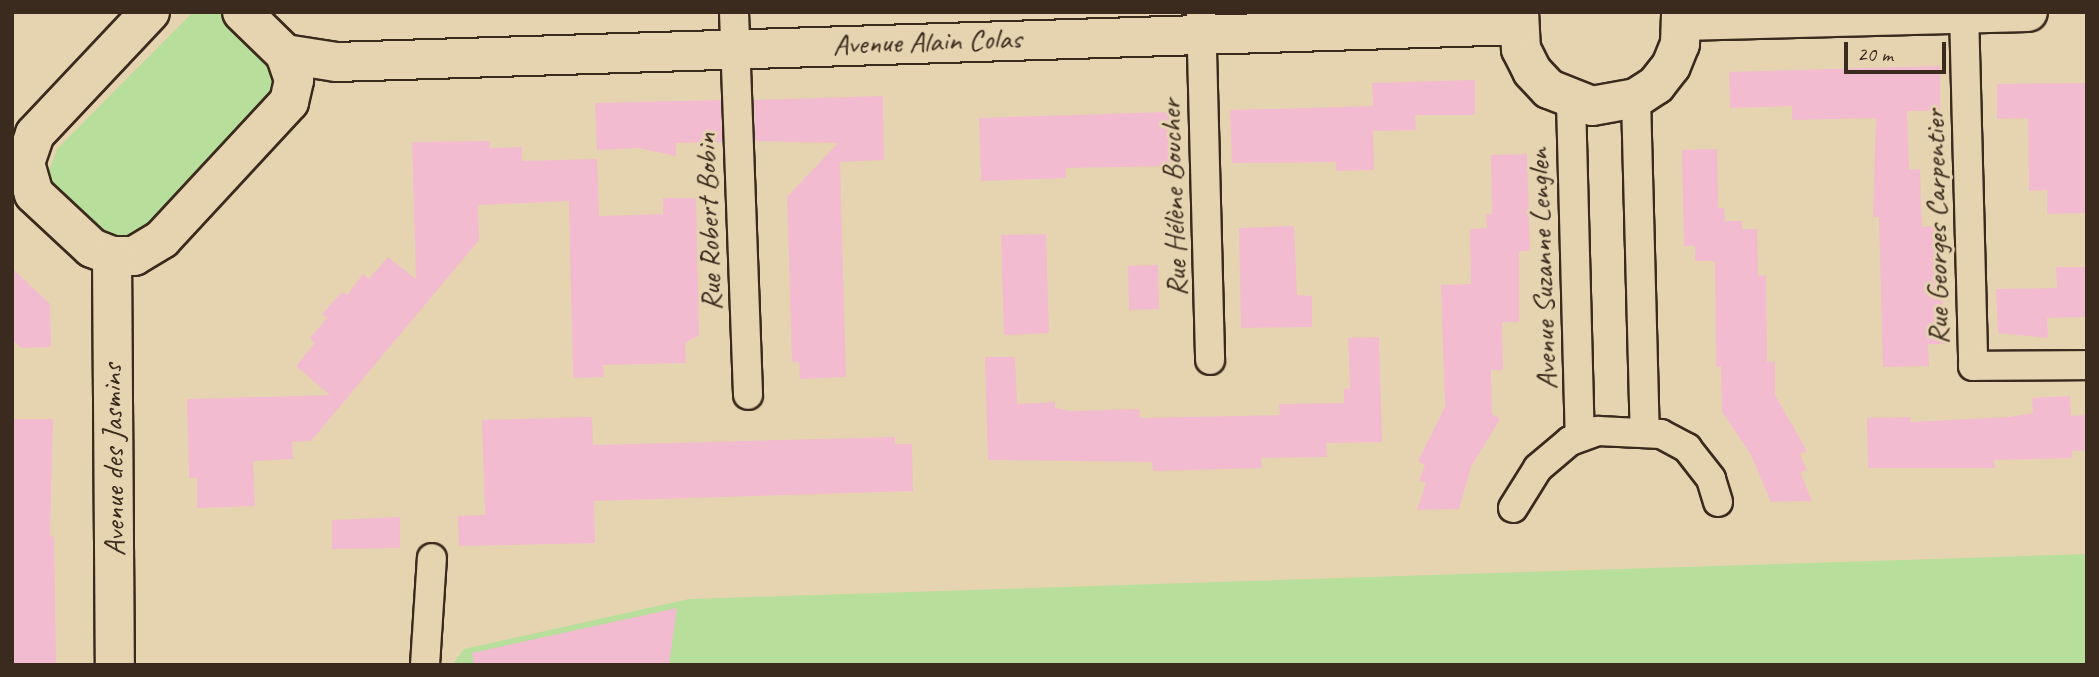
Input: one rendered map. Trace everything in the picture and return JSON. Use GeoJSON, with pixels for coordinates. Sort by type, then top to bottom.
{"type":"FeatureCollection","features":[{"type":"Feature","properties":{"kind":"street"},"geometry":{"type":"LineString","coordinates":[[150,12],[35,134],[19,161],[34,194],[92,248],[111,256],[134,256],[162,239],[289,103],[336,62]]}},
{"type":"Feature","properties":{"kind":"street"},"geometry":{"type":"LineString","coordinates":[[242,12],[285,54],[293,80],[289,103]]}},
{"type":"Feature","properties":{"kind":"street"},"geometry":{"type":"LineString","coordinates":[[1645,431],[1636,98],[1671,66],[1682,17],[2028,12]]}},
{"type":"Feature","properties":{"kind":"street","name":"Rue Georges Carpentier"},"geometry":{"type":"LineString","coordinates":[[1964,13],[1973,366],[2087,365]]}},
{"type":"Feature","properties":{"kind":"street","name":"Avenue Alain Colas"},"geometry":{"type":"LineString","coordinates":[[285,54],[336,62],[734,29],[1518,19],[1521,49],[1532,71],[1549,89],[1571,101],[1604,105],[1636,98]]}},
{"type":"Feature","properties":{"kind":"street","name":"Rue Hélène Boucher"},"geometry":{"type":"LineString","coordinates":[[1201,23],[1210,360]]}},
{"type":"Feature","properties":{"kind":"street","name":"Rue Robert Bobin"},"geometry":{"type":"LineString","coordinates":[[734,29],[748,395]]}},
{"type":"Feature","properties":{"kind":"street","name":"Avenue Suzanne Lenglen"},"geometry":{"type":"LineString","coordinates":[[1571,101],[1580,435]]}},
{"type":"Feature","properties":{"kind":"street","name":"Avenue des Jasmins"},"geometry":{"type":"LineString","coordinates":[[111,256],[115,665]]}},
{"type":"Feature","properties":{"kind":"street"},"geometry":{"type":"LineString","coordinates":[[1513,508],[1538,468],[1580,435],[1645,431],[1687,448],[1711,479],[1718,502]]}},
{"type":"Feature","properties":{"kind":"street"},"geometry":{"type":"LineString","coordinates":[[425,665],[432,558]]}},
{"type":"Feature","properties":{"kind":"green space"},"geometry":{"type":"Polygon","coordinates":[[[193,12],[220,13],[266,54],[274,69],[272,94],[149,227],[127,240],[109,240],[46,179],[57,149],[193,12]]]}},
{"type":"Feature","properties":{"kind":"green space"},"geometry":{"type":"Polygon","coordinates":[[[2087,554],[2087,665],[452,665],[464,649],[689,599],[2087,554]]]}},
{"type":"Feature","properties":{"kind":"building"},"geometry":{"type":"Polygon","coordinates":[[[1940,66],[1940,111],[1907,111],[1909,170],[1920,169],[1922,227],[1941,226],[1944,344],[1928,344],[1929,366],[1883,367],[1879,217],[1873,217],[1876,118],[1792,120],[1792,106],[1730,108],[1729,72],[1940,66]]]}},
{"type":"Feature","properties":{"kind":"building"},"geometry":{"type":"Polygon","coordinates":[[[1475,80],[1475,115],[1415,115],[1416,130],[1373,131],[1374,170],[1336,171],[1336,162],[1232,163],[1230,110],[1373,106],[1372,83],[1475,80]]]}},
{"type":"Feature","properties":{"kind":"building"},"geometry":{"type":"Polygon","coordinates":[[[2087,83],[2087,213],[2047,214],[2047,190],[2029,191],[2028,118],[1997,119],[1997,84],[2087,83]]]}},
{"type":"Feature","properties":{"kind":"building"},"geometry":{"type":"Polygon","coordinates":[[[883,96],[884,160],[840,162],[846,377],[800,379],[799,362],[792,362],[787,197],[838,143],[755,141],[754,100],[883,96]]]}},
{"type":"Feature","properties":{"kind":"building"},"geometry":{"type":"Polygon","coordinates":[[[721,100],[722,142],[676,143],[676,156],[638,148],[597,150],[595,103],[721,100]]]}},
{"type":"Feature","properties":{"kind":"building"},"geometry":{"type":"Polygon","coordinates":[[[1169,112],[1171,166],[1066,168],[1066,178],[981,181],[979,118],[1169,112]]]}},
{"type":"Feature","properties":{"kind":"building"},"geometry":{"type":"Polygon","coordinates":[[[490,141],[490,148],[522,147],[522,161],[597,159],[599,216],[663,214],[663,198],[696,198],[699,335],[685,343],[686,363],[603,365],[604,377],[573,378],[569,201],[478,205],[479,240],[311,441],[292,442],[293,459],[253,461],[255,506],[197,508],[197,478],[189,478],[187,399],[330,395],[296,366],[315,343],[310,338],[327,318],[322,314],[342,292],[347,295],[363,274],[369,279],[388,257],[416,279],[412,142],[490,141]]]}},
{"type":"Feature","properties":{"kind":"building"},"geometry":{"type":"Polygon","coordinates":[[[1717,149],[1718,208],[1724,208],[1725,221],[1742,221],[1742,229],[1757,229],[1758,276],[1766,275],[1767,362],[1775,362],[1775,395],[1807,451],[1800,454],[1807,470],[1800,472],[1812,501],[1771,502],[1751,455],[1722,412],[1721,366],[1716,367],[1715,261],[1695,261],[1695,246],[1684,246],[1682,150],[1717,149]]]}},
{"type":"Feature","properties":{"kind":"building"},"geometry":{"type":"Polygon","coordinates":[[[1527,154],[1530,251],[1519,251],[1519,322],[1502,322],[1503,370],[1491,370],[1492,414],[1500,419],[1471,467],[1459,509],[1417,510],[1426,483],[1419,481],[1425,465],[1418,461],[1445,407],[1441,285],[1471,284],[1470,229],[1487,228],[1486,214],[1492,214],[1491,155],[1527,154]]]}},
{"type":"Feature","properties":{"kind":"building"},"geometry":{"type":"Polygon","coordinates":[[[1294,226],[1297,295],[1312,296],[1312,327],[1241,328],[1239,228],[1294,226]]]}},
{"type":"Feature","properties":{"kind":"building"},"geometry":{"type":"Polygon","coordinates":[[[1046,234],[1049,333],[1004,335],[1001,235],[1046,234]]]}},
{"type":"Feature","properties":{"kind":"building"},"geometry":{"type":"Polygon","coordinates":[[[1158,265],[1159,309],[1129,310],[1128,266],[1158,265]]]}},
{"type":"Feature","properties":{"kind":"building"},"geometry":{"type":"Polygon","coordinates":[[[2056,267],[2087,267],[2087,317],[2047,318],[2048,338],[1998,333],[1996,289],[2057,288],[2056,267]]]}},
{"type":"Feature","properties":{"kind":"building"},"geometry":{"type":"Polygon","coordinates":[[[12,268],[50,304],[51,347],[21,348],[12,339],[12,268]]]}},
{"type":"Feature","properties":{"kind":"building"},"geometry":{"type":"Polygon","coordinates":[[[1379,337],[1382,442],[1326,443],[1327,457],[1261,458],[1262,468],[1153,471],[1152,462],[988,460],[985,357],[1015,357],[1017,404],[1055,402],[1055,408],[1071,411],[1139,409],[1140,418],[1280,415],[1279,404],[1344,403],[1344,389],[1350,388],[1348,338],[1379,337]]]}},
{"type":"Feature","properties":{"kind":"building"},"geometry":{"type":"Polygon","coordinates":[[[2070,396],[2071,416],[2087,415],[2087,450],[2072,451],[2072,458],[1994,460],[1995,468],[1868,468],[1867,418],[1910,417],[1910,422],[2009,417],[2033,413],[2032,398],[2070,396]]]}},
{"type":"Feature","properties":{"kind":"building"},"geometry":{"type":"Polygon","coordinates":[[[592,417],[593,445],[895,437],[895,444],[912,444],[913,491],[594,501],[595,543],[459,546],[458,516],[485,515],[482,420],[592,417]]]}},
{"type":"Feature","properties":{"kind":"building"},"geometry":{"type":"Polygon","coordinates":[[[12,419],[53,419],[50,537],[54,536],[56,665],[12,665],[12,419]]]}},
{"type":"Feature","properties":{"kind":"building"},"geometry":{"type":"Polygon","coordinates":[[[400,517],[400,548],[332,549],[332,520],[400,517]]]}},
{"type":"Feature","properties":{"kind":"building"},"geometry":{"type":"Polygon","coordinates":[[[677,608],[669,665],[474,665],[472,653],[677,608]]]}}]}
